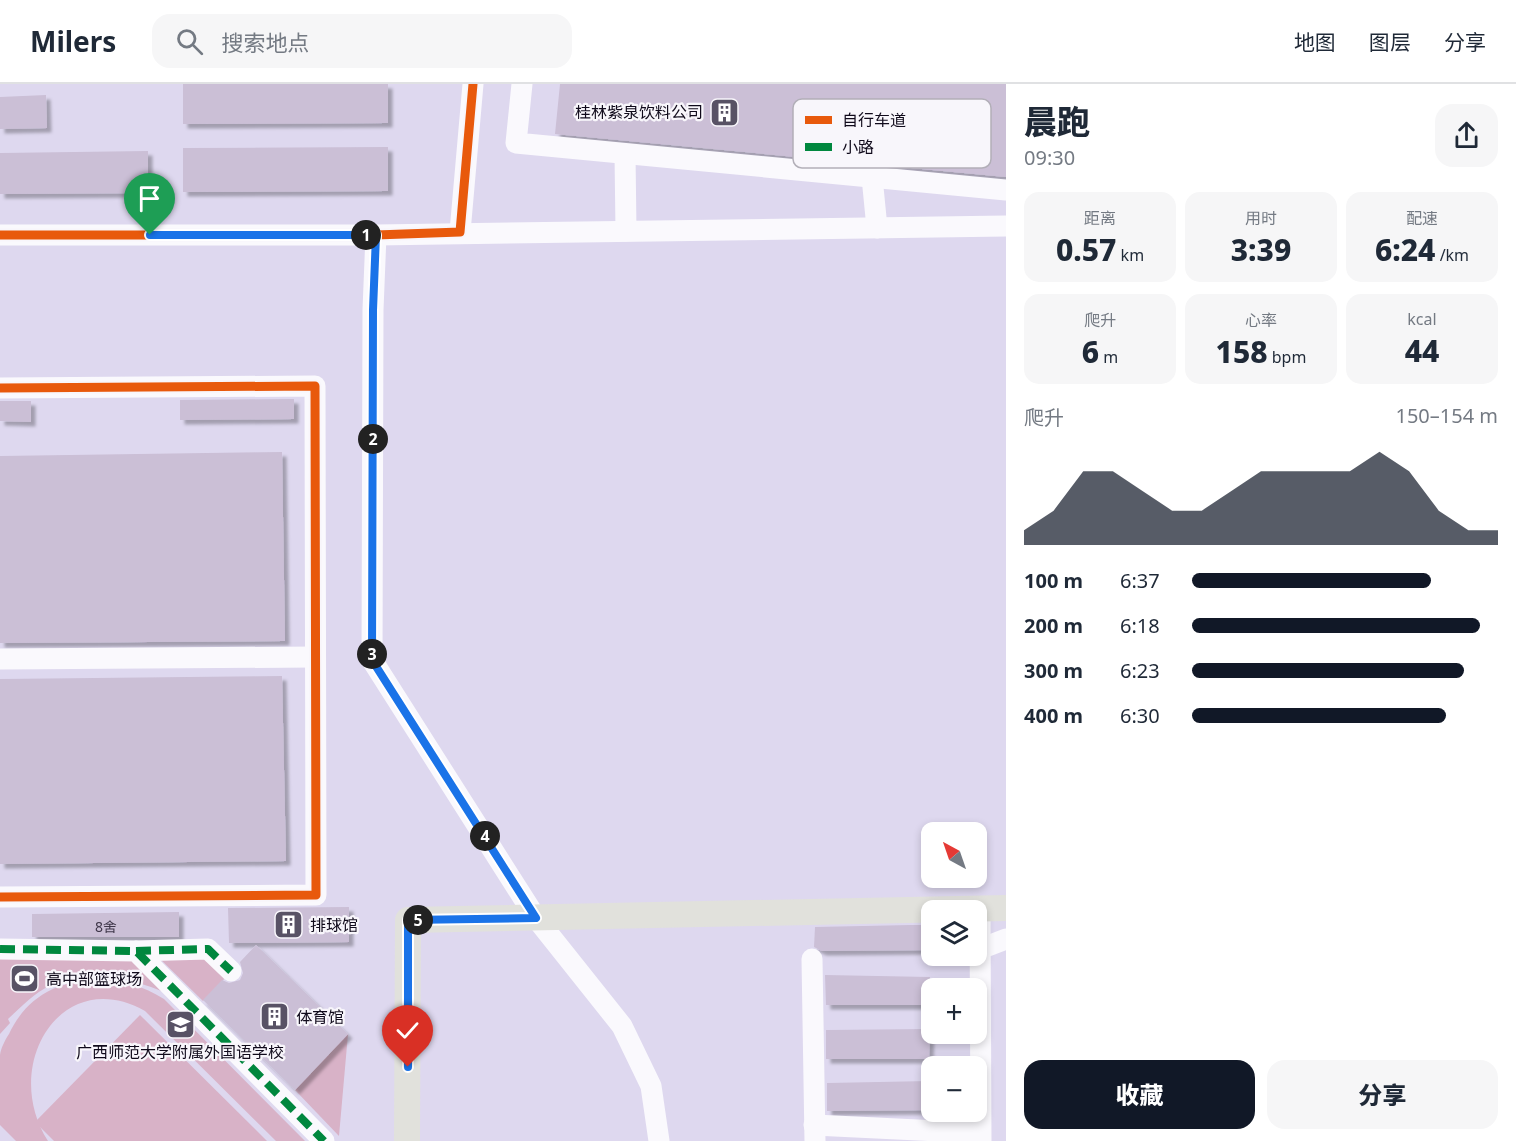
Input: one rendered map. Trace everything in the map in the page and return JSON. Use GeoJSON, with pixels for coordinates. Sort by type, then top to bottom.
{"type":"FeatureCollection","features":[{"type":"Feature","properties":{"kind":"main road"},"geometry":{"type":"LineString","coordinates":[[987,909],[1006,908]]}},
{"type":"Feature","properties":{"kind":"main road"},"geometry":{"type":"LineString","coordinates":[[407,1141],[408,920],[921,910]]}},
{"type":"Feature","properties":{"kind":"street"},"geometry":{"type":"LineString","coordinates":[[460,232],[473,84]]}},
{"type":"Feature","properties":{"kind":"street"},"geometry":{"type":"LineString","coordinates":[[522,84],[516,143],[1006,190]]}},
{"type":"Feature","properties":{"kind":"street"},"geometry":{"type":"LineString","coordinates":[[626,154],[626,231]]}},
{"type":"Feature","properties":{"kind":"street"},"geometry":{"type":"LineString","coordinates":[[872,177],[877,228]]}},
{"type":"Feature","properties":{"kind":"street"},"geometry":{"type":"LineString","coordinates":[[0,235],[376,235],[1006,226]]}},
{"type":"Feature","properties":{"kind":"street"},"geometry":{"type":"LineString","coordinates":[[376,235],[373,310],[372,660],[536,918],[622,1026],[651,1086],[659,1141]]}},
{"type":"Feature","properties":{"kind":"street"},"geometry":{"type":"LineString","coordinates":[[0,388],[315,386],[316,895],[0,897]]}},
{"type":"Feature","properties":{"kind":"street"},"geometry":{"type":"LineString","coordinates":[[0,659],[315,657]]}},
{"type":"Feature","properties":{"kind":"street"},"geometry":{"type":"LineString","coordinates":[[987,946],[1006,939]]}},
{"type":"Feature","properties":{"kind":"street"},"geometry":{"type":"LineString","coordinates":[[0,949],[136,951],[208,949],[231,971]]}},
{"type":"Feature","properties":{"kind":"street"},"geometry":{"type":"LineString","coordinates":[[136,951],[324,1141]]}},
{"type":"Feature","properties":{"kind":"street"},"geometry":{"type":"LineString","coordinates":[[812,959],[815,1133],[981,1137],[980,966]]}},
{"type":"Feature","properties":{"kind":"shaded area"},"geometry":{"type":"Polygon","coordinates":[[[204,954],[227,976],[203,1001],[156,955],[204,954]]]}},
{"type":"Feature","properties":{"kind":"shaded area"},"geometry":{"type":"Polygon","coordinates":[[[0,957],[136,961],[169,994],[141,984],[110,977],[80,976],[65,979],[45,988],[28,1000],[8,1019],[10,1023],[0,1034],[0,957]]]}},
{"type":"Feature","properties":{"kind":"shaded area"},"geometry":{"type":"Polygon","coordinates":[[[98,979],[132,984],[164,999],[305,1141],[276,1141],[145,1011],[115,1000],[88,1001],[65,1012],[47,1030],[35,1055],[31,1082],[35,1112],[48,1141],[16,1141],[0,1125],[0,1055],[5,1041],[25,1010],[45,993],[70,983],[98,979]]]}},
{"type":"Feature","properties":{"kind":"shaded area"},"geometry":{"type":"Polygon","coordinates":[[[140,1015],[267,1141],[54,1141],[35,1122],[140,1015]]]}},
{"type":"Feature","properties":{"kind":"shaded area"},"geometry":{"type":"Polygon","coordinates":[[[348,1034],[339,1136],[295,1090],[348,1034]]]}},
{"type":"Feature","properties":{"kind":"building"},"geometry":{"type":"Polygon","coordinates":[[[183,84],[388,84],[388,123],[183,124],[183,84]]]}},
{"type":"Feature","properties":{"kind":"building","name":"桂林紫泉饮料公司"},"geometry":{"type":"Polygon","coordinates":[[[560,84],[1006,84],[1006,177],[912,168],[991,168],[991,99],[793,99],[793,157],[555,134],[560,84]]]}},
{"type":"Feature","properties":{"kind":"building"},"geometry":{"type":"Polygon","coordinates":[[[46,95],[47,128],[0,129],[0,97],[46,95]]]}},
{"type":"Feature","properties":{"kind":"building"},"geometry":{"type":"Polygon","coordinates":[[[388,147],[388,191],[183,192],[183,148],[388,147]]]}},
{"type":"Feature","properties":{"kind":"building"},"geometry":{"type":"Polygon","coordinates":[[[148,151],[148,193],[0,194],[0,153],[148,151]]]}},
{"type":"Feature","properties":{"kind":"building"},"geometry":{"type":"Polygon","coordinates":[[[294,399],[294,419],[180,420],[180,400],[294,399]]]}},
{"type":"Feature","properties":{"kind":"building"},"geometry":{"type":"Polygon","coordinates":[[[0,401],[31,401],[31,422],[0,421],[0,401]]]}},
{"type":"Feature","properties":{"kind":"building"},"geometry":{"type":"Polygon","coordinates":[[[282,452],[285,641],[0,643],[0,456],[282,452]]]}},
{"type":"Feature","properties":{"kind":"building"},"geometry":{"type":"Polygon","coordinates":[[[282,676],[286,861],[0,864],[0,679],[282,676]]]}},
{"type":"Feature","properties":{"kind":"building","name":"排球馆"},"geometry":{"type":"Polygon","coordinates":[[[349,907],[349,942],[229,943],[228,908],[349,907]]]}},
{"type":"Feature","properties":{"kind":"building"},"geometry":{"type":"Polygon","coordinates":[[[179,912],[179,937],[32,937],[32,914],[179,912]]]}},
{"type":"Feature","properties":{"kind":"building"},"geometry":{"type":"Polygon","coordinates":[[[921,925],[921,950],[822,951],[814,947],[815,927],[921,925]]]}},
{"type":"Feature","properties":{"kind":"building","name":"体育馆"},"geometry":{"type":"Polygon","coordinates":[[[256,945],[348,1034],[295,1090],[203,1000],[222,980],[229,983],[240,980],[243,973],[240,962],[256,945]]]}},
{"type":"Feature","properties":{"kind":"building"},"geometry":{"type":"Polygon","coordinates":[[[825,975],[930,977],[921,978],[921,1005],[826,1005],[825,975]]]}},
{"type":"Feature","properties":{"kind":"building"},"geometry":{"type":"Polygon","coordinates":[[[921,1029],[921,1044],[930,1044],[929,1056],[921,1056],[921,1059],[826,1059],[826,1030],[921,1029]]]}},
{"type":"Feature","properties":{"kind":"building"},"geometry":{"type":"Polygon","coordinates":[[[921,1081],[921,1110],[827,1111],[827,1083],[921,1081]]]}},
{"type":"Feature","properties":{"kind":"marked path"},"geometry":{"type":"LineString","coordinates":[[0,949],[136,951],[324,1141]]}},
{"type":"Feature","properties":{"kind":"marked path"},"geometry":{"type":"LineString","coordinates":[[136,951],[208,949],[231,971]]}},
{"type":"Feature","properties":{"kind":"cycle path"},"geometry":{"type":"LineString","coordinates":[[0,235],[376,235],[460,232],[473,84]]}},
{"type":"Feature","properties":{"kind":"cycle path"},"geometry":{"type":"LineString","coordinates":[[0,388],[315,386],[316,895],[0,897]]}},
{"type":"Feature","properties":{"kind":"place","name":"桂林紫泉饮料公司"},"geometry":{"type":"Point","coordinates":[724,112]}},
{"type":"Feature","properties":{"kind":"place","name":"排球馆"},"geometry":{"type":"Point","coordinates":[289,925]}},
{"type":"Feature","properties":{"kind":"place","name":"高中部篮球场"},"geometry":{"type":"Point","coordinates":[25,979]}},
{"type":"Feature","properties":{"kind":"place","name":"体育馆"},"geometry":{"type":"Point","coordinates":[275,1017]}},
{"type":"Feature","properties":{"kind":"place","name":"广西师范大学附属外国语学校"},"geometry":{"type":"Point","coordinates":[180,1024]}},
{"type":"Feature","properties":{"kind":"route"},"geometry":{"type":"LineString","coordinates":[[150,235],[376,235],[373,310],[372,660],[536,918],[408,920],[408,1067]]}}]}
